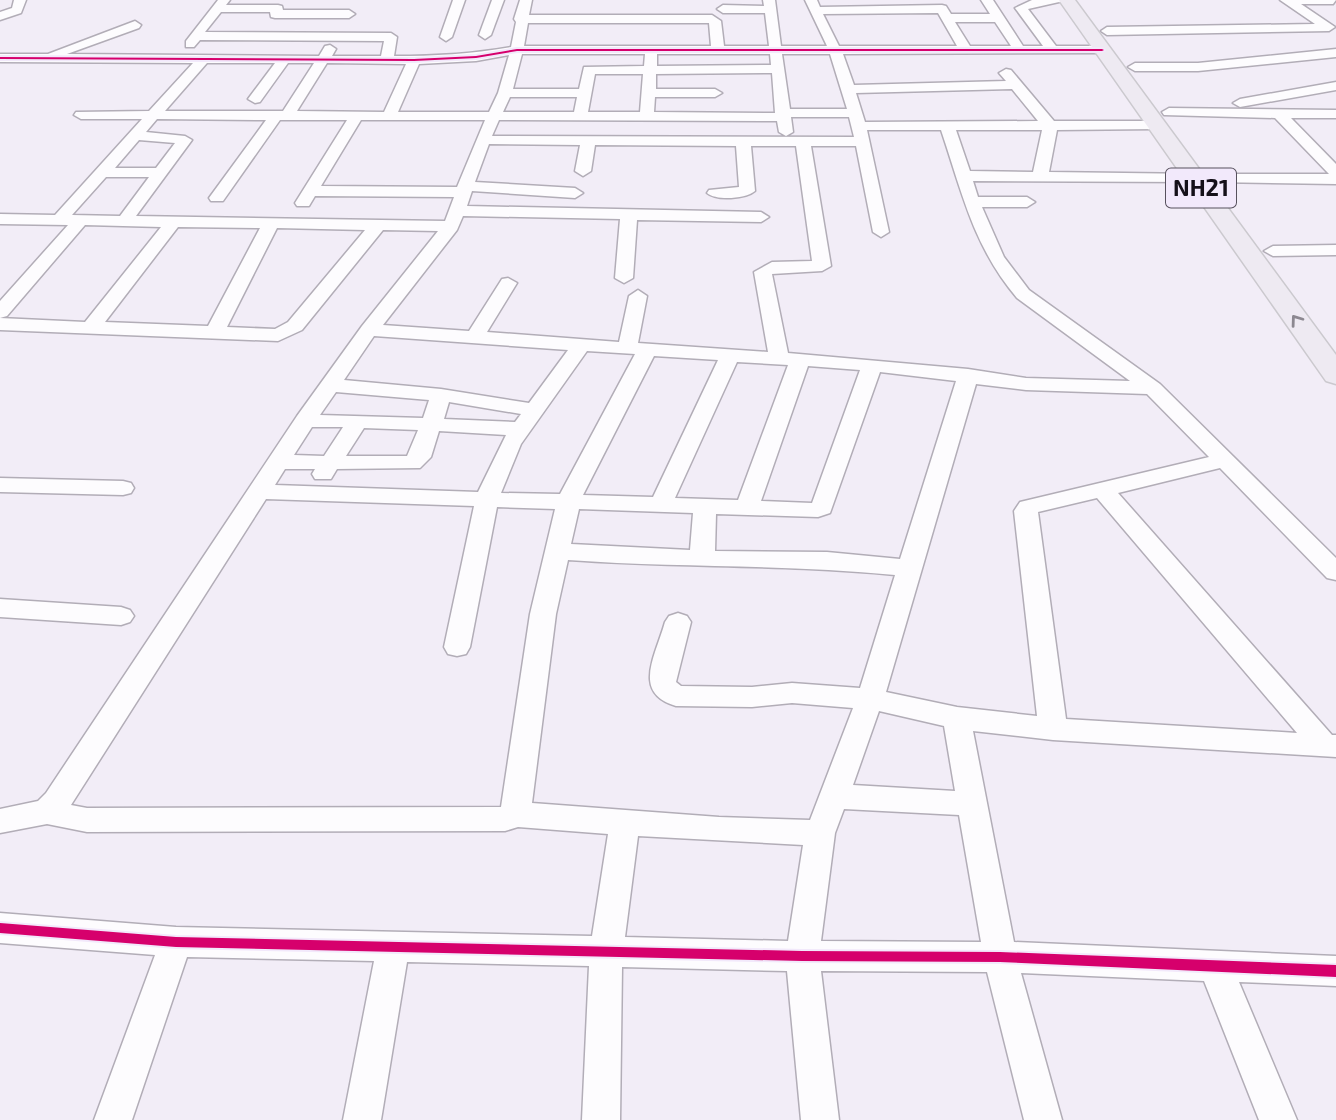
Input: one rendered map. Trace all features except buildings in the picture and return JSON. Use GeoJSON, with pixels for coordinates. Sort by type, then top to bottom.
{"type":"FeatureCollection","features":[{"type":"Feature","properties":{"kind":"highway","name":"NH21"},"geometry":{"type":"LineString","coordinates":[[1064,0],[1104,41],[1135,66],[1193,177],[1336,375]]}},
{"type":"Feature","properties":{"kind":"highway","name":"NH21"},"geometry":{"type":"LineString","coordinates":[[1084,0],[1104,41],[1163,119],[1219,179],[1294,280]]}},
{"type":"Feature","properties":{"kind":"street"},"geometry":{"type":"LineString","coordinates":[[0,16],[17,10],[20,0]]}},
{"type":"Feature","properties":{"kind":"street"},"geometry":{"type":"LineString","coordinates":[[446,37],[459,0]]}},
{"type":"Feature","properties":{"kind":"street"},"geometry":{"type":"LineString","coordinates":[[485,35],[498,0]]}},
{"type":"Feature","properties":{"kind":"street"},"geometry":{"type":"LineString","coordinates":[[987,0],[1020,51]]}},
{"type":"Feature","properties":{"kind":"street"},"geometry":{"type":"LineString","coordinates":[[1053,51],[1021,8],[1064,0]]}},
{"type":"Feature","properties":{"kind":"street"},"geometry":{"type":"LineString","coordinates":[[1287,0],[1334,1]]}},
{"type":"Feature","properties":{"kind":"street"},"geometry":{"type":"LineString","coordinates":[[848,89],[898,69],[967,51],[1053,51],[1104,41],[1258,29],[1329,27],[1287,0]]}},
{"type":"Feature","properties":{"kind":"street"},"geometry":{"type":"LineString","coordinates":[[177,61],[221,4],[349,14]]}},
{"type":"Feature","properties":{"kind":"street"},"geometry":{"type":"LineString","coordinates":[[718,50],[714,20],[724,5],[770,5],[783,115],[796,143],[822,265],[815,268],[772,267],[763,272],[790,360],[747,507]]}},
{"type":"Feature","properties":{"kind":"street"},"geometry":{"type":"LineString","coordinates":[[812,5],[857,15],[942,9],[967,51]]}},
{"type":"Feature","properties":{"kind":"street"},"geometry":{"type":"LineString","coordinates":[[812,5],[835,50],[848,89],[863,142],[881,232]]}},
{"type":"Feature","properties":{"kind":"street"},"geometry":{"type":"LineString","coordinates":[[47,812],[57,802],[306,421],[459,204],[483,140],[505,93],[527,6],[579,34],[642,37],[714,20]]}},
{"type":"Feature","properties":{"kind":"street"},"geometry":{"type":"LineString","coordinates":[[258,36],[277,8]]}},
{"type":"Feature","properties":{"kind":"street"},"geometry":{"type":"LineString","coordinates":[[320,36],[327,14]]}},
{"type":"Feature","properties":{"kind":"street"},"geometry":{"type":"LineString","coordinates":[[947,18],[1000,18]]}},
{"type":"Feature","properties":{"kind":"street"},"geometry":{"type":"LineString","coordinates":[[47,59],[69,47],[135,24]]}},
{"type":"Feature","properties":{"kind":"street"},"geometry":{"type":"LineString","coordinates":[[1300,28],[1336,52]]}},
{"type":"Feature","properties":{"kind":"street"},"geometry":{"type":"LineString","coordinates":[[1258,29],[1296,55]]}},
{"type":"Feature","properties":{"kind":"street"},"geometry":{"type":"LineString","coordinates":[[0,58],[177,61],[414,60],[476,57],[517,50],[579,34],[642,37],[718,50],[835,50],[870,46],[898,69],[1016,85]]}},
{"type":"Feature","properties":{"kind":"street"},"geometry":{"type":"LineString","coordinates":[[196,36],[391,37],[387,60]]}},
{"type":"Feature","properties":{"kind":"street"},"geometry":{"type":"LineString","coordinates":[[217,198],[281,116],[297,101],[337,36]]}},
{"type":"Feature","properties":{"kind":"street"},"geometry":{"type":"LineString","coordinates":[[642,37],[652,70],[648,117]]}},
{"type":"Feature","properties":{"kind":"street"},"geometry":{"type":"LineString","coordinates":[[988,51],[1050,126]]}},
{"type":"Feature","properties":{"kind":"street"},"geometry":{"type":"LineString","coordinates":[[1135,66],[1198,67],[1336,52]]}},
{"type":"Feature","properties":{"kind":"street"},"geometry":{"type":"LineString","coordinates":[[255,99],[284,60]]}},
{"type":"Feature","properties":{"kind":"street"},"geometry":{"type":"LineString","coordinates":[[389,117],[414,60]]}},
{"type":"Feature","properties":{"kind":"street"},"geometry":{"type":"LineString","coordinates":[[60,219],[202,61]]}},
{"type":"Feature","properties":{"kind":"street"},"geometry":{"type":"LineString","coordinates":[[712,69],[718,117]]}},
{"type":"Feature","properties":{"kind":"street"},"geometry":{"type":"LineString","coordinates":[[580,117],[588,71],[776,69]]}},
{"type":"Feature","properties":{"kind":"street"},"geometry":{"type":"LineString","coordinates":[[81,115],[783,115],[947,126],[1050,126],[1163,119],[1206,112],[1266,97],[1336,86]]}},
{"type":"Feature","properties":{"kind":"street"},"geometry":{"type":"LineString","coordinates":[[505,93],[584,93]]}},
{"type":"Feature","properties":{"kind":"street"},"geometry":{"type":"LineString","coordinates":[[649,93],[715,93]]}},
{"type":"Feature","properties":{"kind":"street"},"geometry":{"type":"LineString","coordinates":[[297,101],[395,102]]}},
{"type":"Feature","properties":{"kind":"street"},"geometry":{"type":"LineString","coordinates":[[1206,112],[1336,114]]}},
{"type":"Feature","properties":{"kind":"street"},"geometry":{"type":"LineString","coordinates":[[1279,113],[1336,173]]}},
{"type":"Feature","properties":{"kind":"street"},"geometry":{"type":"LineString","coordinates":[[292,222],[356,117]]}},
{"type":"Feature","properties":{"kind":"street"},"geometry":{"type":"LineString","coordinates":[[661,141],[664,117]]}},
{"type":"Feature","properties":{"kind":"street"},"geometry":{"type":"LineString","coordinates":[[947,126],[966,176],[971,202],[1010,281],[1023,294],[1153,388],[1336,572]]}},
{"type":"Feature","properties":{"kind":"street"},"geometry":{"type":"LineString","coordinates":[[1040,177],[1050,126]]}},
{"type":"Feature","properties":{"kind":"street"},"geometry":{"type":"LineString","coordinates":[[125,220],[184,139],[135,135]]}},
{"type":"Feature","properties":{"kind":"street"},"geometry":{"type":"LineString","coordinates":[[483,140],[863,142]]}},
{"type":"Feature","properties":{"kind":"street"},"geometry":{"type":"LineString","coordinates":[[583,171],[587,140]]}},
{"type":"Feature","properties":{"kind":"street"},"geometry":{"type":"LineString","coordinates":[[715,193],[747,191],[743,142]]}},
{"type":"Feature","properties":{"kind":"street"},"geometry":{"type":"LineString","coordinates":[[102,172],[160,173]]}},
{"type":"Feature","properties":{"kind":"street"},"geometry":{"type":"LineString","coordinates":[[966,176],[1193,177]]}},
{"type":"Feature","properties":{"kind":"street"},"geometry":{"type":"LineString","coordinates":[[1219,179],[1336,179]]}},
{"type":"Feature","properties":{"kind":"street"},"geometry":{"type":"LineString","coordinates":[[310,191],[629,216],[761,217]]}},
{"type":"Feature","properties":{"kind":"street"},"geometry":{"type":"LineString","coordinates":[[0,219],[380,223],[459,204],[575,192]]}},
{"type":"Feature","properties":{"kind":"street"},"geometry":{"type":"LineString","coordinates":[[971,202],[1027,202]]}},
{"type":"Feature","properties":{"kind":"street"},"geometry":{"type":"LineString","coordinates":[[624,278],[629,216]]}},
{"type":"Feature","properties":{"kind":"street"},"geometry":{"type":"LineString","coordinates":[[0,312],[82,219]]}},
{"type":"Feature","properties":{"kind":"street"},"geometry":{"type":"LineString","coordinates":[[92,326],[174,220]]}},
{"type":"Feature","properties":{"kind":"street"},"geometry":{"type":"LineString","coordinates":[[214,333],[272,222]]}},
{"type":"Feature","properties":{"kind":"street"},"geometry":{"type":"LineString","coordinates":[[0,324],[265,335],[287,332],[295,326],[380,223]]}},
{"type":"Feature","properties":{"kind":"street"},"geometry":{"type":"LineString","coordinates":[[1273,251],[1336,250]]}},
{"type":"Feature","properties":{"kind":"street"},"geometry":{"type":"LineString","coordinates":[[475,337],[508,283]]}},
{"type":"Feature","properties":{"kind":"street"},"geometry":{"type":"LineString","coordinates":[[514,814],[543,614],[569,500],[637,350],[638,296]]}},
{"type":"Feature","properties":{"kind":"street"},"geometry":{"type":"LineString","coordinates":[[369,330],[872,365],[1026,384],[1153,388]]}},
{"type":"Feature","properties":{"kind":"street"},"geometry":{"type":"LineString","coordinates":[[457,647],[487,500],[506,453],[520,429],[581,345]]}},
{"type":"Feature","properties":{"kind":"street"},"geometry":{"type":"LineString","coordinates":[[661,505],[730,356]]}},
{"type":"Feature","properties":{"kind":"street"},"geometry":{"type":"LineString","coordinates":[[261,492],[821,509],[872,365]]}},
{"type":"Feature","properties":{"kind":"street"},"geometry":{"type":"LineString","coordinates":[[820,1120],[802,956],[820,832],[870,699],[968,375]]}},
{"type":"Feature","properties":{"kind":"street"},"geometry":{"type":"LineString","coordinates":[[332,385],[441,396],[534,410]]}},
{"type":"Feature","properties":{"kind":"street"},"geometry":{"type":"LineString","coordinates":[[281,462],[412,463],[420,457],[441,396]]}},
{"type":"Feature","properties":{"kind":"street"},"geometry":{"type":"LineString","coordinates":[[306,421],[520,429]]}},
{"type":"Feature","properties":{"kind":"street"},"geometry":{"type":"LineString","coordinates":[[312,493],[358,421]]}},
{"type":"Feature","properties":{"kind":"street"},"geometry":{"type":"LineString","coordinates":[[1053,729],[1026,511],[1034,505],[1224,460]]}},
{"type":"Feature","properties":{"kind":"street"},"geometry":{"type":"LineString","coordinates":[[0,485],[123,488]]}},
{"type":"Feature","properties":{"kind":"street"},"geometry":{"type":"LineString","coordinates":[[1102,489],[1330,746]]}},
{"type":"Feature","properties":{"kind":"street"},"geometry":{"type":"LineString","coordinates":[[702,558],[705,506]]}},
{"type":"Feature","properties":{"kind":"street"},"geometry":{"type":"LineString","coordinates":[[558,551],[649,558],[827,560],[909,568]]}},
{"type":"Feature","properties":{"kind":"street"},"geometry":{"type":"LineString","coordinates":[[0,608],[121,617]]}},
{"type":"Feature","properties":{"kind":"street"},"geometry":{"type":"LineString","coordinates":[[678,622],[662,682],[669,693],[676,696],[752,697],[792,693],[870,699],[957,718],[1053,729],[1330,746]]}},
{"type":"Feature","properties":{"kind":"street"},"geometry":{"type":"LineString","coordinates":[[957,718],[1000,957],[1043,1120]]}},
{"type":"Feature","properties":{"kind":"street"},"geometry":{"type":"LineString","coordinates":[[834,796],[974,804]]}},
{"type":"Feature","properties":{"kind":"street"},"geometry":{"type":"LineString","coordinates":[[0,821],[47,812],[67,818],[129,820],[505,819],[514,814],[719,830],[820,832]]}},
{"type":"Feature","properties":{"kind":"street"},"geometry":{"type":"LineString","coordinates":[[601,1120],[606,952],[625,823]]}},
{"type":"Feature","properties":{"kind":"street"},"geometry":{"type":"LineString","coordinates":[[0,928],[176,942],[802,956],[1000,957],[1336,971]]}},
{"type":"Feature","properties":{"kind":"street"},"geometry":{"type":"LineString","coordinates":[[113,1120],[176,942]]}},
{"type":"Feature","properties":{"kind":"street"},"geometry":{"type":"LineString","coordinates":[[362,1120],[393,947]]}},
{"type":"Feature","properties":{"kind":"street"},"geometry":{"type":"LineString","coordinates":[[1215,965],[1278,1120]]}},
{"type":"Feature","properties":{"kind":"cycle path"},"geometry":{"type":"LineString","coordinates":[[0,58],[414,60],[476,57],[517,50],[1102,50]]}},
{"type":"Feature","properties":{"kind":"cycle path"},"geometry":{"type":"LineString","coordinates":[[0,928],[176,942],[802,956],[1000,957],[1336,971]]}}]}
